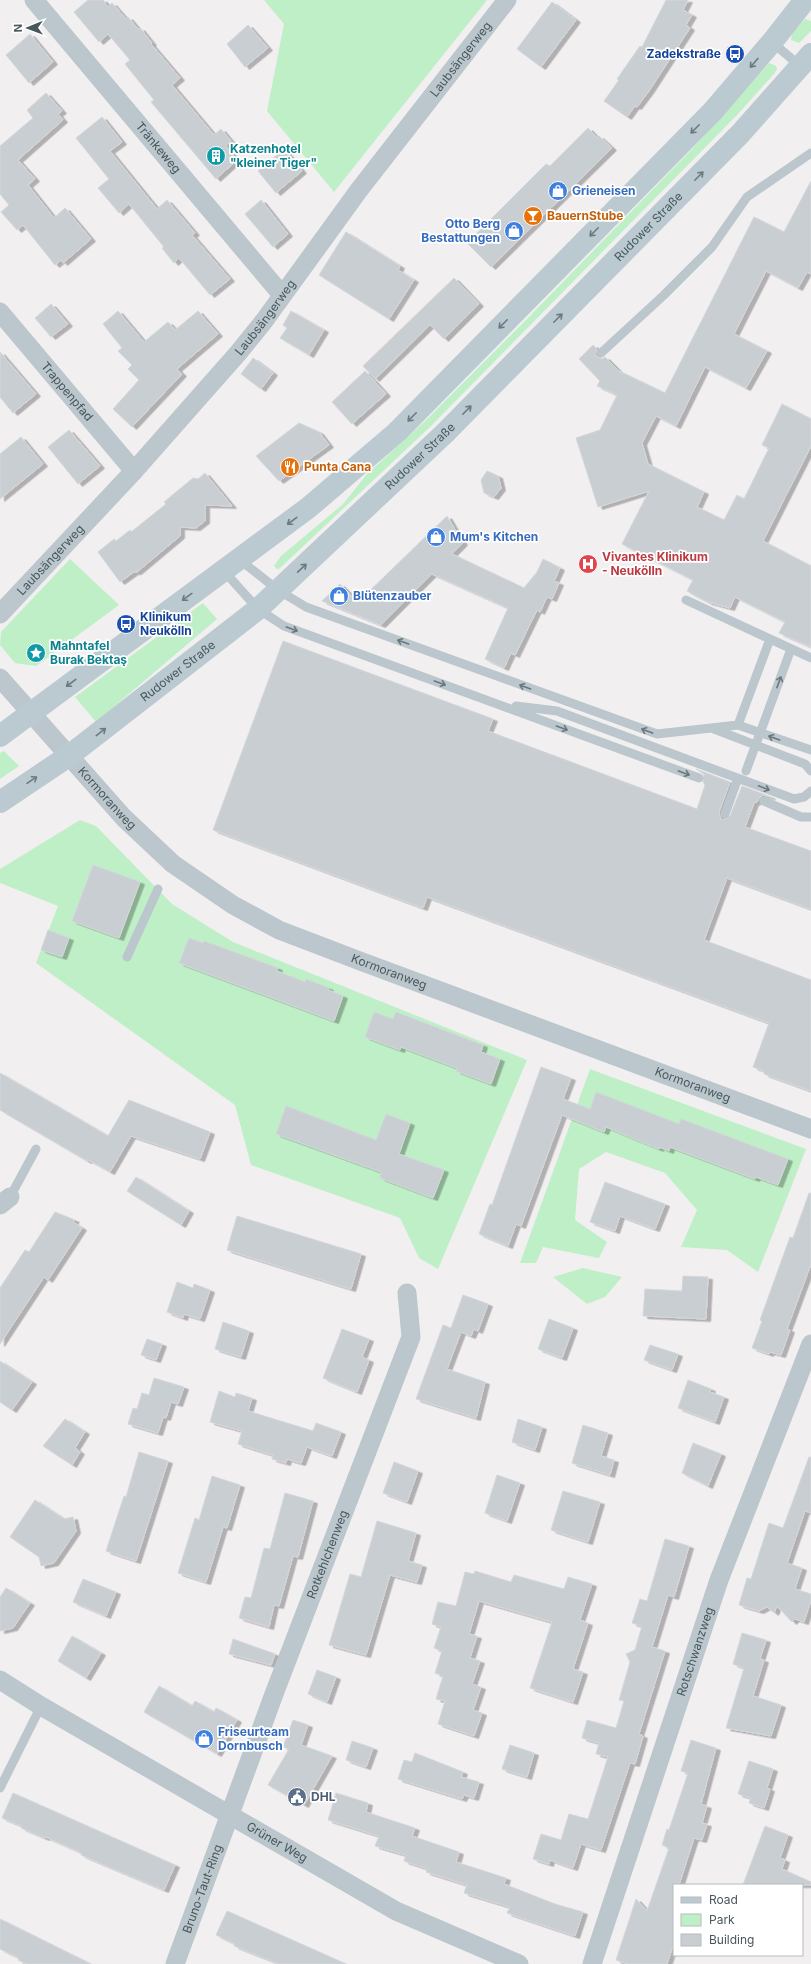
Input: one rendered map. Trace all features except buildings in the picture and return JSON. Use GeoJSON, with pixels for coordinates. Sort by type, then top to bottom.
{"type":"FeatureCollection","features":[{"type":"Feature","properties":{"kind":"main road"},"geometry":{"type":"LineString","coordinates":[[0,736],[308,508],[397,432],[713,111],[772,42],[805,0]]}},
{"type":"Feature","properties":{"kind":"main road","name":"Rudower Straße"},"geometry":{"type":"LineString","coordinates":[[0,802],[70,755],[258,609],[450,427],[740,134],[806,60]]}},
{"type":"Feature","properties":{"kind":"street","name":"Tränkeweg"},"geometry":{"type":"LineString","coordinates":[[34,0],[282,295]]}},
{"type":"Feature","properties":{"kind":"street","name":"Laubsängerweg"},"geometry":{"type":"LineString","coordinates":[[0,614],[134,471],[239,352],[358,190],[507,0]]}},
{"type":"Feature","properties":{"kind":"street","name":"Trappenpfad"},"geometry":{"type":"LineString","coordinates":[[0,312],[134,471]]}},
{"type":"Feature","properties":{"kind":"street","name":"Kormoranweg"},"geometry":{"type":"LineString","coordinates":[[0,678],[70,755],[124,818],[173,864],[232,904],[279,930],[811,1129]]}},
{"type":"Feature","properties":{"kind":"street","name":"Rotkehlchenweg"},"geometry":{"type":"LineString","coordinates":[[230,1815],[411,1337],[407,1293]]}},
{"type":"Feature","properties":{"kind":"street","name":"Rotschwanzweg"},"geometry":{"type":"LineString","coordinates":[[592,1964],[718,1580],[811,1344]]}},
{"type":"Feature","properties":{"kind":"street","name":"Grüner Weg"},"geometry":{"type":"LineString","coordinates":[[0,1680],[41,1706],[396,1911],[519,1964]]}},
{"type":"Feature","properties":{"kind":"street","name":"Bruno-Taut-Ring"},"geometry":{"type":"LineString","coordinates":[[176,1964],[230,1815]]}},
{"type":"Feature","properties":{"kind":"lane","name":"Rudower Straße"},"geometry":{"type":"LineString","coordinates":[[772,42],[806,60]]}},
{"type":"Feature","properties":{"kind":"lane"},"geometry":{"type":"LineString","coordinates":[[601,353],[664,295],[712,247],[746,197],[811,153]]}},
{"type":"Feature","properties":{"kind":"lane"},"geometry":{"type":"LineString","coordinates":[[232,565],[306,607],[318,612],[657,734],[738,725],[811,750]]}},
{"type":"Feature","properties":{"kind":"lane"},"geometry":{"type":"LineString","coordinates":[[232,565],[258,609],[284,626],[699,778]]}},
{"type":"Feature","properties":{"kind":"lane"},"geometry":{"type":"LineString","coordinates":[[686,600],[811,658]]}},
{"type":"Feature","properties":{"kind":"lane"},"geometry":{"type":"LineString","coordinates":[[738,725],[770,639]]}},
{"type":"Feature","properties":{"kind":"lane"},"geometry":{"type":"LineString","coordinates":[[746,771],[791,649]]}},
{"type":"Feature","properties":{"kind":"lane"},"geometry":{"type":"LineString","coordinates":[[500,705],[557,711],[794,799],[804,797],[811,791]]}},
{"type":"Feature","properties":{"kind":"lane"},"geometry":{"type":"LineString","coordinates":[[712,728],[800,762],[811,771]]}},
{"type":"Feature","properties":{"kind":"lane"},"geometry":{"type":"LineString","coordinates":[[725,814],[738,778]]}},
{"type":"Feature","properties":{"kind":"lane"},"geometry":{"type":"LineString","coordinates":[[764,801],[801,817],[811,817]]}},
{"type":"Feature","properties":{"kind":"lane"},"geometry":{"type":"LineString","coordinates":[[127,957],[158,889]]}},
{"type":"Feature","properties":{"kind":"lane"},"geometry":{"type":"LineString","coordinates":[[5,1201],[36,1149]]}},
{"type":"Feature","properties":{"kind":"lane"},"geometry":{"type":"LineString","coordinates":[[0,1788],[41,1706]]}},
{"type":"Feature","properties":{"kind":"green space"},"geometry":{"type":"Polygon","coordinates":[[[264,0],[487,0],[334,192],[267,111],[284,24],[264,0]]]}},
{"type":"Feature","properties":{"kind":"green space"},"geometry":{"type":"Polygon","coordinates":[[[805,19],[811,21],[811,31],[799,43],[791,40],[792,33],[805,19]]]}},
{"type":"Feature","properties":{"kind":"green space"},"geometry":{"type":"Polygon","coordinates":[[[769,63],[776,66],[777,69],[774,74],[738,114],[431,426],[279,569],[277,569],[274,566],[281,556],[343,504],[367,474],[425,421],[526,320],[693,148],[769,63]]]}},
{"type":"Feature","properties":{"kind":"green space"},"geometry":{"type":"Polygon","coordinates":[[[70,559],[119,605],[36,666],[15,663],[0,645],[1,632],[70,559]]]}},
{"type":"Feature","properties":{"kind":"green space"},"geometry":{"type":"Polygon","coordinates":[[[203,603],[217,619],[96,722],[75,697],[203,603]]]}},
{"type":"Feature","properties":{"kind":"green space"},"geometry":{"type":"Polygon","coordinates":[[[4,751],[19,766],[0,779],[0,753],[4,751]]]}},
{"type":"Feature","properties":{"kind":"green space"},"geometry":{"type":"Polygon","coordinates":[[[80,820],[96,826],[172,904],[233,942],[527,1060],[438,1269],[419,1258],[400,1218],[251,1165],[235,1105],[36,963],[58,906],[0,883],[0,869],[80,820]]]}},
{"type":"Feature","properties":{"kind":"green space"},"geometry":{"type":"Polygon","coordinates":[[[590,1069],[806,1149],[758,1272],[727,1250],[681,1247],[697,1210],[665,1173],[606,1152],[579,1169],[575,1220],[607,1242],[599,1258],[543,1247],[536,1263],[520,1263],[590,1069]]]}},
{"type":"Feature","properties":{"kind":"green space"},"geometry":{"type":"Polygon","coordinates":[[[583,1268],[622,1277],[605,1297],[587,1304],[553,1277],[583,1268]]]}},
{"type":"Feature","properties":{"kind":"place","name":"Zadekstraße"},"geometry":{"type":"Point","coordinates":[735,54]}},
{"type":"Feature","properties":{"kind":"place","name":"Katzenhotel \"kleiner Tiger\""},"geometry":{"type":"Point","coordinates":[216,156]}},
{"type":"Feature","properties":{"kind":"place","name":"Grieneisen"},"geometry":{"type":"Point","coordinates":[558,191]}},
{"type":"Feature","properties":{"kind":"place","name":"BauernStube"},"geometry":{"type":"Point","coordinates":[533,216]}},
{"type":"Feature","properties":{"kind":"place","name":"Otto Berg Bestattungen"},"geometry":{"type":"Point","coordinates":[514,231]}},
{"type":"Feature","properties":{"kind":"place","name":"Punta Cana"},"geometry":{"type":"Point","coordinates":[290,467]}},
{"type":"Feature","properties":{"kind":"place","name":"Mum's Kitchen"},"geometry":{"type":"Point","coordinates":[436,537]}},
{"type":"Feature","properties":{"kind":"place","name":"Vivantes Klinikum - Neukölln"},"geometry":{"type":"Point","coordinates":[588,564]}},
{"type":"Feature","properties":{"kind":"place","name":"Blütenzauber"},"geometry":{"type":"Point","coordinates":[339,596]}},
{"type":"Feature","properties":{"kind":"place","name":"Klinikum Neukölln"},"geometry":{"type":"Point","coordinates":[126,624]}},
{"type":"Feature","properties":{"kind":"place","name":"Mahntafel Burak Bektaş"},"geometry":{"type":"Point","coordinates":[36,653]}},
{"type":"Feature","properties":{"kind":"place","name":"Friseurteam Dornbusch"},"geometry":{"type":"Point","coordinates":[204,1739]}},
{"type":"Feature","properties":{"kind":"place","name":"DHL"},"geometry":{"type":"Point","coordinates":[297,1797]}}]}
